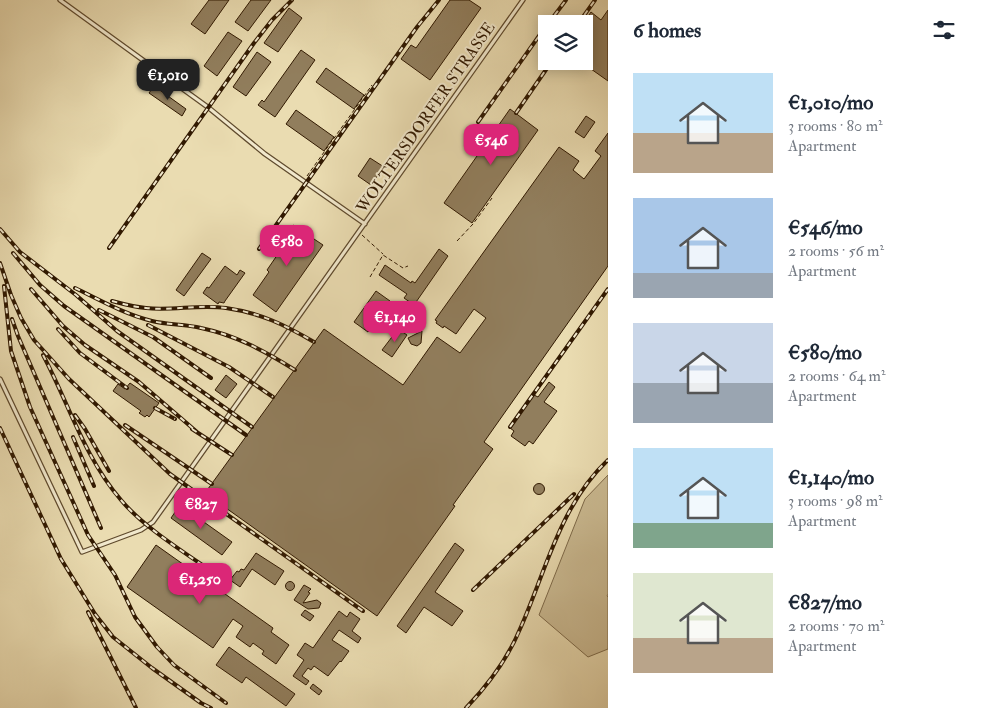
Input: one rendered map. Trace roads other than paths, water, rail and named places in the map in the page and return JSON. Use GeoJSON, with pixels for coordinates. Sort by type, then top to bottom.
{"type":"FeatureCollection","features":[{"type":"Feature","properties":{"kind":"lane","name":"WOLTERSDORFER STRASSE"},"geometry":{"type":"LineString","coordinates":[[60,0],[209,108],[265,154],[365,224]]}},
{"type":"Feature","properties":{"kind":"lane","name":"WOLTERSDORFER STRASSE"},"geometry":{"type":"LineString","coordinates":[[0,379],[82,552],[141,530],[153,522],[523,0]]}},
{"type":"Feature","properties":{"kind":"railway"},"geometry":{"type":"LineString","coordinates":[[109,248],[254,43],[272,20],[292,0]]}},
{"type":"Feature","properties":{"kind":"railway"},"geometry":{"type":"LineString","coordinates":[[259,249],[417,27],[439,0]]}},
{"type":"Feature","properties":{"kind":"railway"},"geometry":{"type":"LineString","coordinates":[[555,15],[566,0]]}},
{"type":"Feature","properties":{"kind":"railway"},"geometry":{"type":"LineString","coordinates":[[584,15],[595,0]]}},
{"type":"Feature","properties":{"kind":"railway"},"geometry":{"type":"LineString","coordinates":[[478,122],[538,37]]}},
{"type":"Feature","properties":{"kind":"railway"},"geometry":{"type":"LineString","coordinates":[[516,113],[546,70]]}},
{"type":"Feature","properties":{"kind":"railway"},"geometry":{"type":"LineString","coordinates":[[0,229],[20,252],[76,295],[117,331],[252,427]]}},
{"type":"Feature","properties":{"kind":"railway"},"geometry":{"type":"LineString","coordinates":[[13,253],[40,285],[64,306],[246,435]]}},
{"type":"Feature","properties":{"kind":"railway"},"geometry":{"type":"LineString","coordinates":[[0,263],[21,318],[34,340],[69,379],[170,474],[363,611]]}},
{"type":"Feature","properties":{"kind":"railway"},"geometry":{"type":"LineString","coordinates":[[4,286],[11,351],[30,407],[88,535],[115,575],[135,617],[157,647],[174,665],[226,703]]}},
{"type":"Feature","properties":{"kind":"railway"},"geometry":{"type":"LineString","coordinates":[[75,288],[132,315],[158,322],[214,331],[238,339],[295,370]]}},
{"type":"Feature","properties":{"kind":"railway"},"geometry":{"type":"LineString","coordinates":[[31,289],[63,326],[85,345],[139,382],[197,432]]}},
{"type":"Feature","properties":{"kind":"railway"},"geometry":{"type":"LineString","coordinates":[[510,427],[608,289]]}},
{"type":"Feature","properties":{"kind":"railway"},"geometry":{"type":"LineString","coordinates":[[112,301],[146,308],[216,307],[239,310],[272,320],[314,342]]}},
{"type":"Feature","properties":{"kind":"railway"},"geometry":{"type":"LineString","coordinates":[[99,310],[153,337],[211,378]]}},
{"type":"Feature","properties":{"kind":"railway"},"geometry":{"type":"LineString","coordinates":[[12,319],[101,528]]}},
{"type":"Feature","properties":{"kind":"railway"},"geometry":{"type":"LineString","coordinates":[[148,325],[229,367],[273,397]]}},
{"type":"Feature","properties":{"kind":"railway"},"geometry":{"type":"LineString","coordinates":[[58,329],[80,353],[127,388]]}},
{"type":"Feature","properties":{"kind":"railway"},"geometry":{"type":"LineString","coordinates":[[43,355],[87,448],[108,483],[121,500],[143,522],[224,580]]}},
{"type":"Feature","properties":{"kind":"railway"},"geometry":{"type":"LineString","coordinates":[[155,408],[175,419]]}},
{"type":"Feature","properties":{"kind":"railway"},"geometry":{"type":"LineString","coordinates":[[75,415],[109,471]]}},
{"type":"Feature","properties":{"kind":"railway"},"geometry":{"type":"LineString","coordinates":[[125,425],[212,484]]}},
{"type":"Feature","properties":{"kind":"railway"},"geometry":{"type":"LineString","coordinates":[[0,428],[61,559],[95,614],[113,637],[152,668],[211,708]]}},
{"type":"Feature","properties":{"kind":"railway"},"geometry":{"type":"LineString","coordinates":[[192,429],[232,455]]}},
{"type":"Feature","properties":{"kind":"railway"},"geometry":{"type":"LineString","coordinates":[[73,437],[94,486]]}},
{"type":"Feature","properties":{"kind":"railway"},"geometry":{"type":"LineString","coordinates":[[466,708],[490,681],[510,650],[566,518],[578,497],[608,460]]}},
{"type":"Feature","properties":{"kind":"railway"},"geometry":{"type":"LineString","coordinates":[[473,590],[574,494]]}},
{"type":"Feature","properties":{"kind":"railway"},"geometry":{"type":"LineString","coordinates":[[88,612],[136,708]]}}]}
